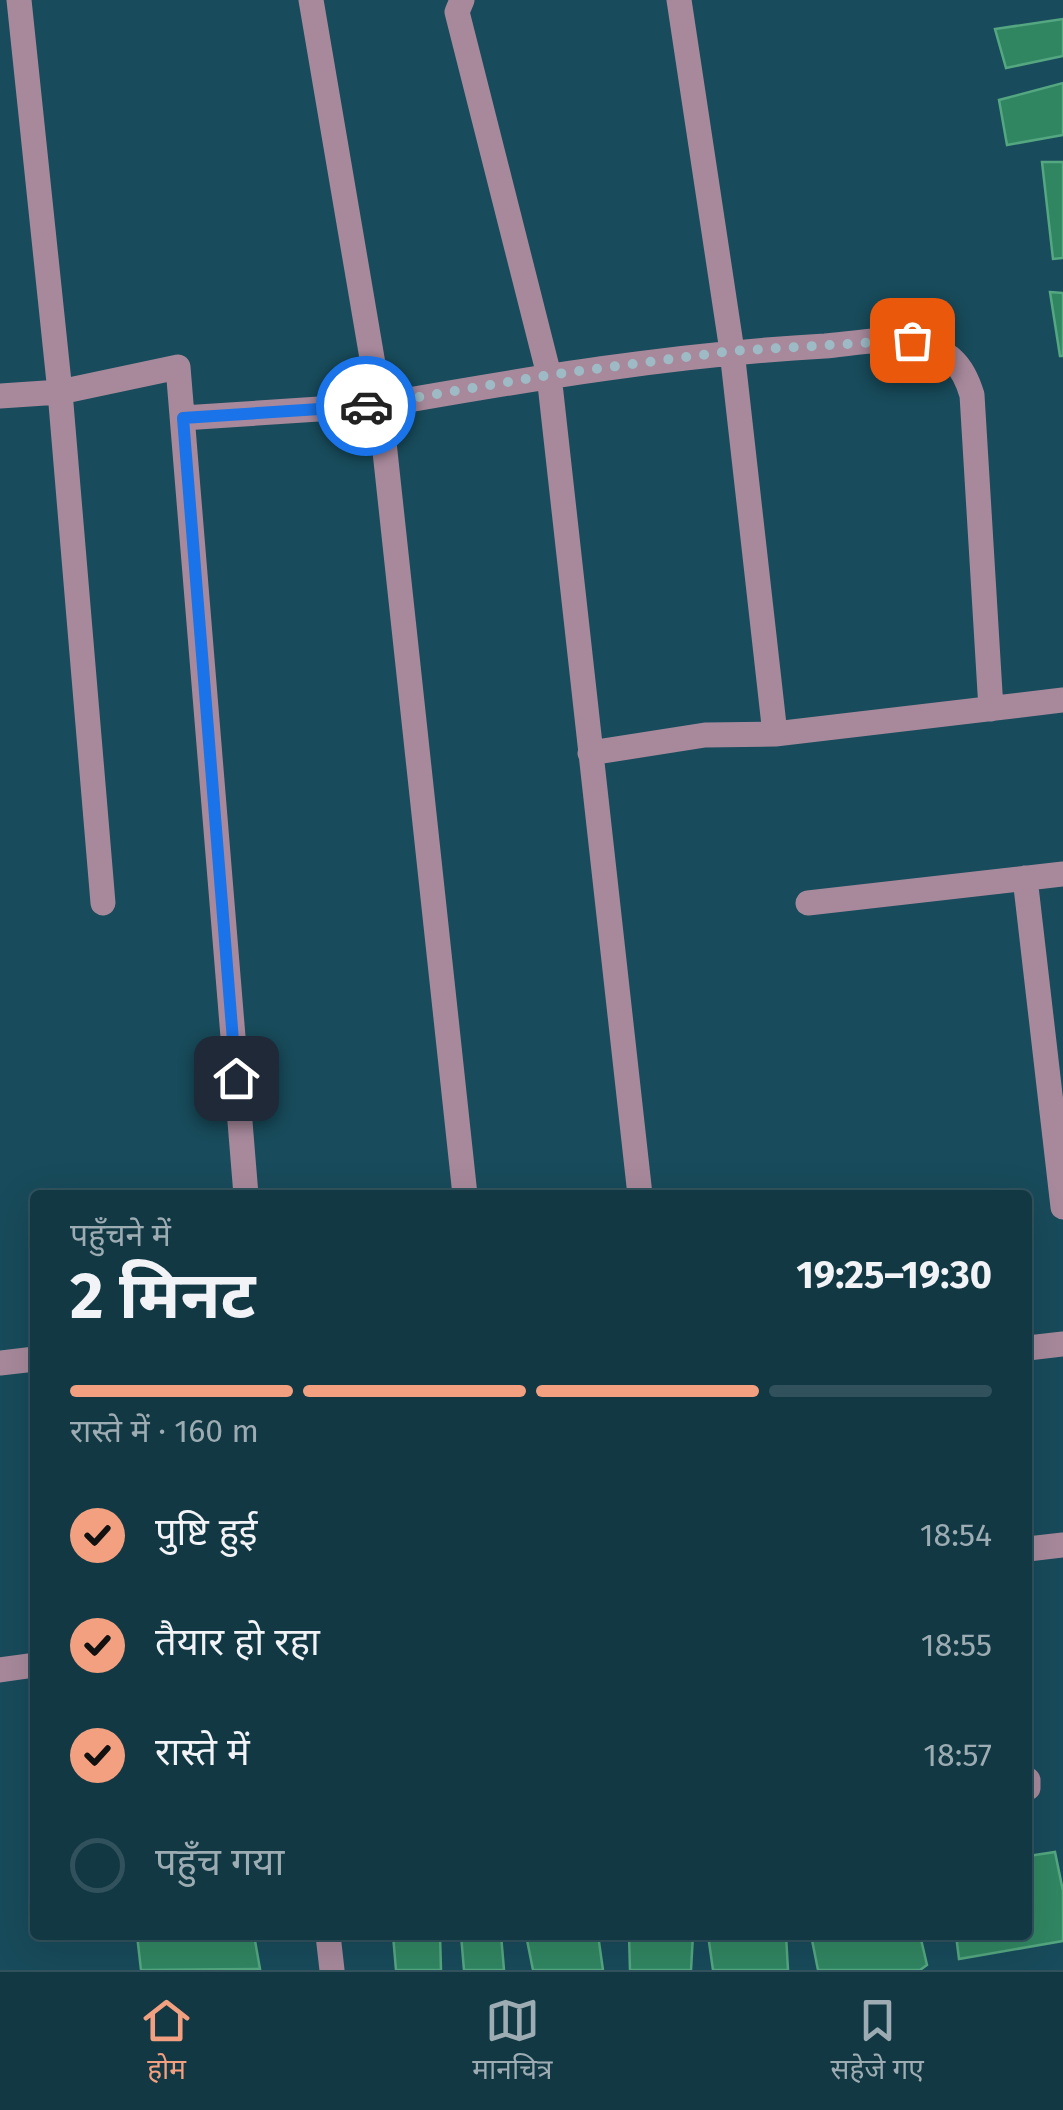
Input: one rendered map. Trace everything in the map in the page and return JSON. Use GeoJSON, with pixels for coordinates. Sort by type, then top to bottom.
{"type":"FeatureCollection","features":[{"type":"Feature","properties":{"kind":"street"},"geometry":{"type":"LineString","coordinates":[[19,0],[60,392],[102,903]]}},
{"type":"Feature","properties":{"kind":"street"},"geometry":{"type":"LineString","coordinates":[[311,0],[380,405],[465,1190]]}},
{"type":"Feature","properties":{"kind":"street"},"geometry":{"type":"LineString","coordinates":[[462,0],[457,12],[549,375],[639,1190]]}},
{"type":"Feature","properties":{"kind":"street"},"geometry":{"type":"LineString","coordinates":[[679,0],[732,351],[775,734]]}},
{"type":"Feature","properties":{"kind":"street"},"geometry":{"type":"LineString","coordinates":[[183,418],[380,405],[549,375],[732,351],[912,340],[948,354],[964,369],[972,395],[991,709]]}},
{"type":"Feature","properties":{"kind":"street"},"geometry":{"type":"LineString","coordinates":[[0,396],[60,392],[178,367],[246,1190]]}},
{"type":"Feature","properties":{"kind":"street"},"geometry":{"type":"LineString","coordinates":[[590,753],[705,736],[775,734],[1063,700]]}},
{"type":"Feature","properties":{"kind":"street"},"geometry":{"type":"LineString","coordinates":[[808,903],[1063,874]]}},
{"type":"Feature","properties":{"kind":"street"},"geometry":{"type":"LineString","coordinates":[[1025,878],[1063,1207]]}},
{"type":"Feature","properties":{"kind":"street"},"geometry":{"type":"LineString","coordinates":[[1032,1348],[1063,1344]]}},
{"type":"Feature","properties":{"kind":"street"},"geometry":{"type":"LineString","coordinates":[[0,1363],[30,1360]]}},
{"type":"Feature","properties":{"kind":"street"},"geometry":{"type":"LineString","coordinates":[[1032,1548],[1063,1546]]}},
{"type":"Feature","properties":{"kind":"street"},"geometry":{"type":"LineString","coordinates":[[0,1670],[30,1666]]}},
{"type":"Feature","properties":{"kind":"street"},"geometry":{"type":"LineString","coordinates":[[329,1940],[332,1970]]}},
{"type":"Feature","properties":{"kind":"building"},"geometry":{"type":"Polygon","coordinates":[[[1063,19],[1063,56],[1006,68],[995,29],[1063,19]]]}},
{"type":"Feature","properties":{"kind":"building"},"geometry":{"type":"Polygon","coordinates":[[[1063,83],[1063,135],[1007,145],[999,100],[1063,83]]]}},
{"type":"Feature","properties":{"kind":"building"},"geometry":{"type":"Polygon","coordinates":[[[1042,162],[1063,162],[1063,258],[1053,259],[1042,162]]]}},
{"type":"Feature","properties":{"kind":"building"},"geometry":{"type":"Polygon","coordinates":[[[1050,292],[1063,293],[1063,356],[1060,356],[1050,292]]]}},
{"type":"Feature","properties":{"kind":"building"},"geometry":{"type":"Polygon","coordinates":[[[1055,1852],[1063,1891],[1063,1941],[959,1959],[957,1940],[1032,1940],[1032,1855],[1055,1852]]]}},
{"type":"Feature","properties":{"kind":"building"},"geometry":{"type":"Polygon","coordinates":[[[138,1940],[255,1940],[260,1969],[141,1970],[138,1940]]]}},
{"type":"Feature","properties":{"kind":"building"},"geometry":{"type":"Polygon","coordinates":[[[393,1940],[440,1940],[441,1970],[396,1970],[393,1940]]]}},
{"type":"Feature","properties":{"kind":"building"},"geometry":{"type":"Polygon","coordinates":[[[461,1940],[501,1940],[504,1970],[464,1970],[461,1940]]]}},
{"type":"Feature","properties":{"kind":"building"},"geometry":{"type":"Polygon","coordinates":[[[527,1940],[599,1940],[603,1970],[533,1970],[527,1940]]]}},
{"type":"Feature","properties":{"kind":"building"},"geometry":{"type":"Polygon","coordinates":[[[629,1940],[693,1940],[691,1970],[630,1970],[629,1940]]]}},
{"type":"Feature","properties":{"kind":"building"},"geometry":{"type":"Polygon","coordinates":[[[709,1940],[786,1940],[788,1970],[713,1970],[709,1940]]]}},
{"type":"Feature","properties":{"kind":"building"},"geometry":{"type":"Polygon","coordinates":[[[812,1940],[921,1940],[927,1965],[920,1970],[818,1970],[812,1940]]]}},
{"type":"Feature","properties":{"kind":"way so far"},"geometry":{"type":"LineString","coordinates":[[366,406],[549,375],[732,351],[912,340]]}},
{"type":"Feature","properties":{"kind":"route"},"geometry":{"type":"LineString","coordinates":[[236,1078],[183,418],[366,406]]}}]}
